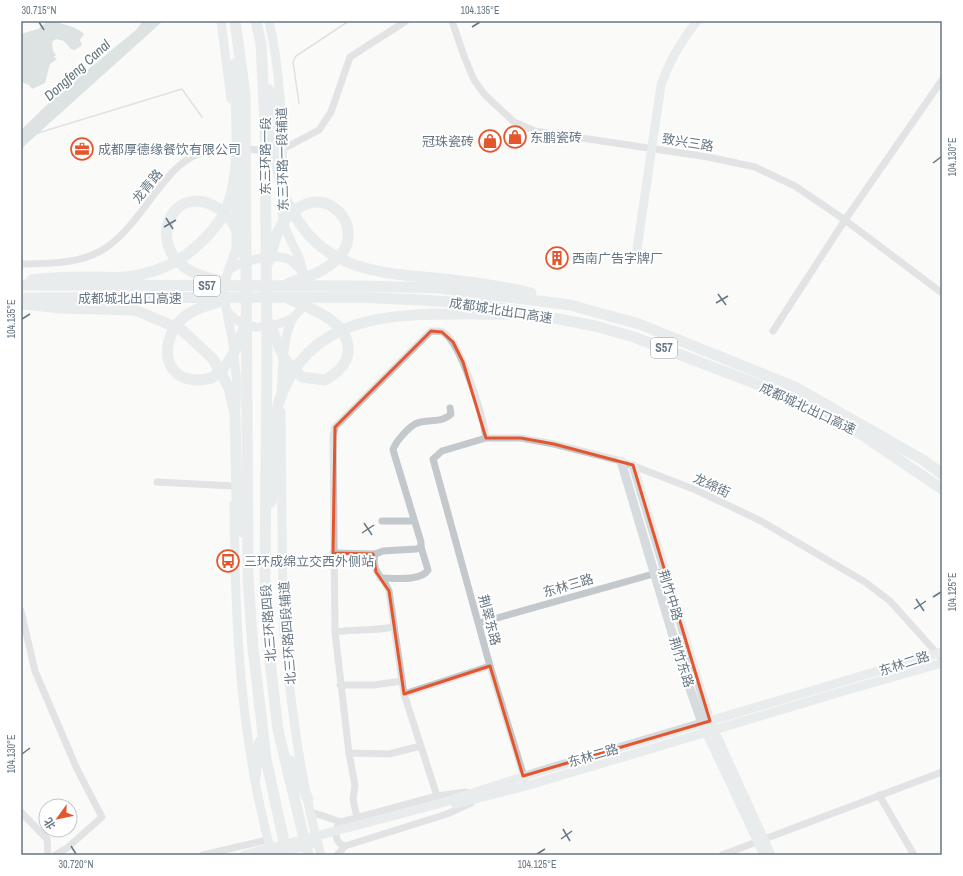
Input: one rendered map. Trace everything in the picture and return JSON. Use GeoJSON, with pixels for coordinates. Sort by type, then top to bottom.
{"type":"FeatureCollection","features":[{"type":"Feature","properties":{"kind":"highway"},"geometry":{"type":"LineString","coordinates":[[21,281],[56,276],[125,277],[155,270],[177,261],[192,250],[211,232],[221,218],[229,201],[235,174],[235,21]]}},
{"type":"Feature","properties":{"kind":"highway","name":"东三环路一段"},"geometry":{"type":"LineString","coordinates":[[235,21],[245,94],[247,290]]}},
{"type":"Feature","properties":{"kind":"highway","name":"东三环路一段"},"geometry":{"type":"LineString","coordinates":[[256,21],[261,44],[265,122],[266,291]]}},
{"type":"Feature","properties":{"kind":"highway"},"geometry":{"type":"LineString","coordinates":[[261,44],[272,108],[278,165],[284,195],[304,231],[320,248],[344,262],[393,275],[491,284],[538,294],[570,305]]}},
{"type":"Feature","properties":{"kind":"highway"},"geometry":{"type":"LineString","coordinates":[[235,292],[190,271],[172,255],[167,244],[165,232],[168,222],[174,212],[193,201],[204,202],[216,206],[226,214],[234,224],[247,272]]}},
{"type":"Feature","properties":{"kind":"highway"},"geometry":{"type":"LineString","coordinates":[[266,271],[276,236],[285,220],[295,210],[305,203],[325,203],[342,215],[347,224],[348,236],[339,258],[322,271],[279,286]]}},
{"type":"Feature","properties":{"kind":"highway","name":"成都城北出口高速"},"geometry":{"type":"LineString","coordinates":[[21,285],[235,292],[283,297],[359,291],[439,288],[570,305],[639,324],[795,387],[917,456],[942,474]]}},
{"type":"Feature","properties":{"kind":"highway","name":"成都城北出口高速"},"geometry":{"type":"LineString","coordinates":[[21,298],[235,292],[279,286],[359,291],[481,304],[595,326],[634,337],[785,395],[858,432],[942,489]]}},
{"type":"Feature","properties":{"kind":"highway","name":"北三环路四段"},"geometry":{"type":"LineString","coordinates":[[247,290],[248,579],[259,703],[266,759],[286,855]]}},
{"type":"Feature","properties":{"kind":"highway","name":"北三环路四段"},"geometry":{"type":"LineString","coordinates":[[266,291],[265,577],[268,643],[281,743],[308,855]]}},
{"type":"Feature","properties":{"kind":"highway"},"geometry":{"type":"LineString","coordinates":[[235,292],[188,314],[171,333],[166,352],[176,373],[188,379],[200,380],[212,377],[225,366],[237,347],[247,319]]}},
{"type":"Feature","properties":{"kind":"highway"},"geometry":{"type":"LineString","coordinates":[[266,318],[284,358],[302,377],[325,380],[341,369],[347,359],[349,347],[345,336],[337,325],[312,309],[283,297]]}},
{"type":"Feature","properties":{"kind":"highway"},"geometry":{"type":"LineString","coordinates":[[21,303],[62,308],[135,310],[182,330],[213,359],[229,388],[235,414],[237,500],[248,565]]}},
{"type":"Feature","properties":{"kind":"highway"},"geometry":{"type":"LineString","coordinates":[[266,536],[276,474],[279,404],[286,386],[304,357],[319,342],[354,324],[376,318],[402,316],[533,314]]}},
{"type":"Feature","properties":{"kind":"highway"},"geometry":{"type":"LineString","coordinates":[[255,777],[260,743],[259,703]]}},
{"type":"Feature","properties":{"kind":"highway"},"geometry":{"type":"LineString","coordinates":[[281,743],[308,798]]}},
{"type":"Feature","properties":{"kind":"main road"},"geometry":{"type":"LineString","coordinates":[[221,21],[237,150],[236,249],[228,271],[223,292],[233,344],[236,384],[233,486],[239,669],[245,728],[272,855]]}},
{"type":"Feature","properties":{"kind":"main road","name":"东三环路一段辅道"},"geometry":{"type":"LineString","coordinates":[[269,21],[279,82],[283,149],[283,219],[288,234],[300,258],[304,274],[305,293]]}},
{"type":"Feature","properties":{"kind":"main road"},"geometry":{"type":"LineString","coordinates":[[637,249],[661,85],[669,63],[682,40],[697,21]]}},
{"type":"Feature","properties":{"kind":"main road"},"geometry":{"type":"LineString","coordinates":[[228,271],[238,263],[276,258],[288,259],[296,264],[304,274]]}},
{"type":"Feature","properties":{"kind":"main road","name":"北三环路四段辅道"},"geometry":{"type":"LineString","coordinates":[[305,293],[305,303],[300,312],[293,318],[286,342],[282,392],[283,622],[292,704],[308,798],[321,855]]}},
{"type":"Feature","properties":{"kind":"main road"},"geometry":{"type":"LineString","coordinates":[[226,309],[238,323],[253,327],[276,325],[293,318]]}},
{"type":"Feature","properties":{"kind":"main road","name":"荆竹东路"},"geometry":{"type":"LineString","coordinates":[[621,461],[660,572],[681,663],[708,726],[761,840],[764,855]]}},
{"type":"Feature","properties":{"kind":"main road","name":"荆竹中路"},"geometry":{"type":"LineString","coordinates":[[633,465],[660,572]]}},
{"type":"Feature","properties":{"kind":"main road","name":"东林二路"},"geometry":{"type":"LineString","coordinates":[[482,793],[526,786],[708,726],[909,662],[940,654]]}},
{"type":"Feature","properties":{"kind":"main road","name":"东林二路"},"geometry":{"type":"LineString","coordinates":[[272,855],[482,793],[523,776],[942,663]]}},
{"type":"Feature","properties":{"kind":"main road","name":"东林二路"},"geometry":{"type":"LineString","coordinates":[[244,855],[401,816]]}},
{"type":"Feature","properties":{"kind":"main road"},"geometry":{"type":"LineString","coordinates":[[761,840],[771,855]]}},
{"type":"Feature","properties":{"kind":"street","name":"龙青路"},"geometry":{"type":"LineString","coordinates":[[21,264],[46,264],[83,260],[100,253],[129,228],[165,181],[184,161],[208,151],[283,149],[319,130],[331,112],[350,57],[406,21]]}},
{"type":"Feature","properties":{"kind":"street","name":"致兴三路"},"geometry":{"type":"LineString","coordinates":[[452,21],[474,80],[486,95],[514,122],[535,130],[708,156],[755,168],[795,186],[845,220],[942,293]]}},
{"type":"Feature","properties":{"kind":"street"},"geometry":{"type":"LineString","coordinates":[[773,331],[845,220],[942,80]]}},
{"type":"Feature","properties":{"kind":"street"},"geometry":{"type":"LineString","coordinates":[[357,818],[353,799],[355,785],[340,685],[335,632],[333,436],[336,427],[431,331],[442,332],[453,342],[463,362],[484,424],[486,438]]}},
{"type":"Feature","properties":{"kind":"street"},"geometry":{"type":"LineString","coordinates":[[380,578],[419,576],[425,574],[428,570],[393,450],[394,444],[415,424],[446,419],[451,414],[450,408]]}},
{"type":"Feature","properties":{"kind":"street","name":"龙绵街"},"geometry":{"type":"LineString","coordinates":[[433,459],[442,451],[486,438],[521,438],[554,444],[633,465],[696,490],[761,521],[865,582],[890,601],[940,654]]}},
{"type":"Feature","properties":{"kind":"street","name":"荆翠东路"},"geometry":{"type":"LineString","coordinates":[[433,459],[490,666],[526,786]]}},
{"type":"Feature","properties":{"kind":"street"},"geometry":{"type":"LineString","coordinates":[[157,482],[233,486]]}},
{"type":"Feature","properties":{"kind":"street"},"geometry":{"type":"LineString","coordinates":[[382,521],[414,521]]}},
{"type":"Feature","properties":{"kind":"street"},"geometry":{"type":"LineString","coordinates":[[333,553],[375,554],[383,551],[416,549],[421,547]]}},
{"type":"Feature","properties":{"kind":"street"},"geometry":{"type":"LineString","coordinates":[[375,554],[374,560],[376,572],[386,583],[389,591],[393,627],[404,694],[437,796]]}},
{"type":"Feature","properties":{"kind":"street","name":"东林三路"},"geometry":{"type":"LineString","coordinates":[[479,623],[660,572]]}},
{"type":"Feature","properties":{"kind":"street"},"geometry":{"type":"LineString","coordinates":[[21,611],[35,672],[76,769],[102,817],[67,848],[55,855]]}},
{"type":"Feature","properties":{"kind":"street"},"geometry":{"type":"LineString","coordinates":[[335,632],[357,629],[373,631],[393,627]]}},
{"type":"Feature","properties":{"kind":"street"},"geometry":{"type":"LineString","coordinates":[[404,694],[490,666]]}},
{"type":"Feature","properties":{"kind":"street"},"geometry":{"type":"LineString","coordinates":[[340,685],[374,685],[402,681]]}},
{"type":"Feature","properties":{"kind":"street"},"geometry":{"type":"LineString","coordinates":[[349,753],[389,754],[421,746]]}},
{"type":"Feature","properties":{"kind":"street"},"geometry":{"type":"LineString","coordinates":[[722,855],[942,772]]}},
{"type":"Feature","properties":{"kind":"street"},"geometry":{"type":"LineString","coordinates":[[311,812],[341,822],[437,796],[482,793]]}},
{"type":"Feature","properties":{"kind":"street"},"geometry":{"type":"LineString","coordinates":[[337,855],[345,846],[446,814],[482,793]]}},
{"type":"Feature","properties":{"kind":"street"},"geometry":{"type":"LineString","coordinates":[[879,795],[914,855]]}},
{"type":"Feature","properties":{"kind":"street"},"geometry":{"type":"LineString","coordinates":[[21,812],[47,839],[48,855]]}},
{"type":"Feature","properties":{"kind":"street"},"geometry":{"type":"LineString","coordinates":[[341,822],[336,830],[336,835],[340,844],[345,846]]}},
{"type":"Feature","properties":{"kind":"street"},"geometry":{"type":"LineString","coordinates":[[203,855],[268,840]]}},
{"type":"Feature","properties":{"kind":"highlighted area"},"geometry":{"type":"Polygon","coordinates":[[[431,331],[442,332],[453,342],[463,362],[486,438],[521,438],[554,444],[633,465],[710,721],[523,776],[490,666],[404,694],[389,591],[376,572],[373,554],[333,553],[335,427],[431,331]]]}},
{"type":"Feature","properties":{"kind":"shaded area"},"geometry":{"type":"Polygon","coordinates":[[[48,21],[68,25],[81,31],[84,34],[80,40],[82,45],[75,50],[71,49],[64,41],[56,39],[52,42],[53,51],[56,55],[54,57],[57,59],[50,64],[45,83],[32,89],[29,85],[21,82],[21,34],[38,29],[48,21]]]}},
{"type":"Feature","properties":{"kind":"shaded area"},"geometry":{"type":"Polygon","coordinates":[[[143,21],[163,21],[24,146],[21,153],[21,130],[57,95],[136,30],[143,21]]]}},
{"type":"Feature","properties":{"kind":"waterway"},"geometry":{"type":"LineString","coordinates":[[299,103],[293,62],[296,56],[349,21]]}},
{"type":"Feature","properties":{"kind":"waterway"},"geometry":{"type":"LineString","coordinates":[[38,133],[182,89],[202,117]]}},
{"type":"Feature","properties":{"kind":"place","name":"东鹏瓷砖"},"geometry":{"type":"Point","coordinates":[515,137]}},
{"type":"Feature","properties":{"kind":"place","name":"冠珠瓷砖"},"geometry":{"type":"Point","coordinates":[490,141]}},
{"type":"Feature","properties":{"kind":"place","name":"成都厚德缘餐饮有限公司"},"geometry":{"type":"Point","coordinates":[82,149]}},
{"type":"Feature","properties":{"kind":"place","name":"西南广告字牌厂"},"geometry":{"type":"Point","coordinates":[557,258]}},
{"type":"Feature","properties":{"kind":"place","name":"三环成绵立交西外侧站"},"geometry":{"type":"Point","coordinates":[228,561]}},
{"type":"Feature","properties":{"kind":"water label","name":"Dongfeng Canal"},"geometry":{"type":"Point","coordinates":[77,70]}}]}
